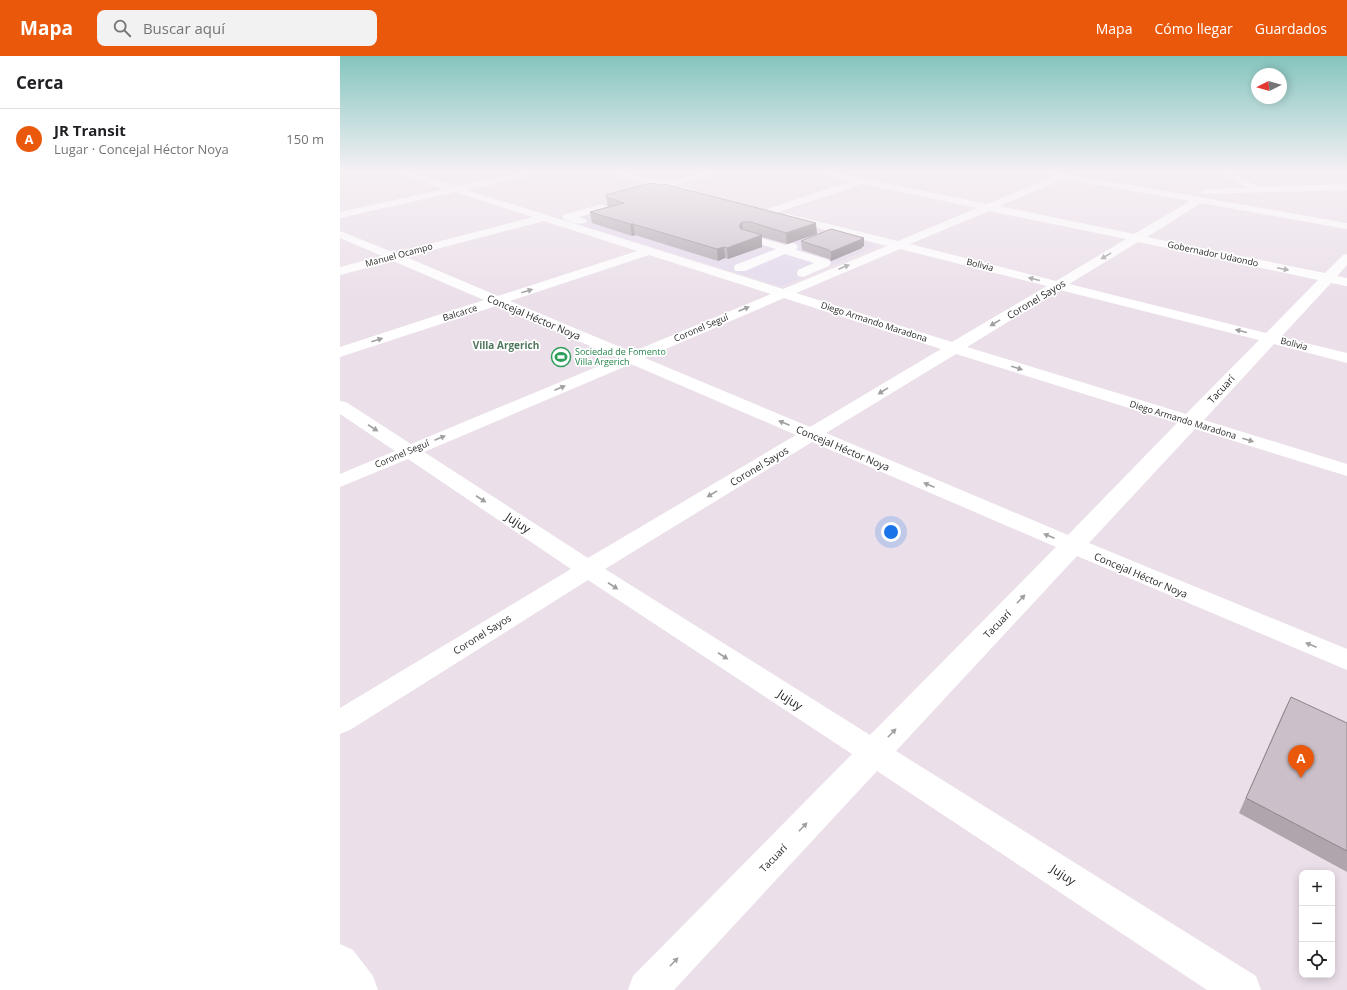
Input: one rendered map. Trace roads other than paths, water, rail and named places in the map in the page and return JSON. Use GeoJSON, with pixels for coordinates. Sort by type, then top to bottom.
{"type":"FeatureCollection","features":[{"type":"Feature","properties":{"kind":"street","name":"Diego Armando Maradona"},"geometry":{"type":"LineString","coordinates":[[537,216],[710,270],[782,284],[954,348],[1347,470]]}},
{"type":"Feature","properties":{"kind":"street","name":"Manuel Ocampo"},"geometry":{"type":"LineString","coordinates":[[340,271],[544,218],[559,216]]}},
{"type":"Feature","properties":{"kind":"street"},"geometry":{"type":"LineString","coordinates":[[572,216],[567,217],[722,265],[740,268],[782,284],[824,263],[781,247],[747,237]]}},
{"type":"Feature","properties":{"kind":"street"},"geometry":{"type":"LineString","coordinates":[[580,221],[606,216]]}},
{"type":"Feature","properties":{"kind":"street","name":"Bolivia"},"geometry":{"type":"LineString","coordinates":[[782,216],[1347,358]]}},
{"type":"Feature","properties":{"kind":"street","name":"Coronel Seguí"},"geometry":{"type":"LineString","coordinates":[[340,480],[630,358],[782,284],[820,277],[968,216]]}},
{"type":"Feature","properties":{"kind":"street","name":"Gobernador Udaondo"},"geometry":{"type":"LineString","coordinates":[[1029,216],[1338,280]]}},
{"type":"Feature","properties":{"kind":"street","name":"Coronel Sayos"},"geometry":{"type":"LineString","coordinates":[[340,722],[588,569],[1173,216]]}},
{"type":"Feature","properties":{"kind":"street"},"geometry":{"type":"LineString","coordinates":[[1288,216],[1347,226]]}},
{"type":"Feature","properties":{"kind":"street"},"geometry":{"type":"LineString","coordinates":[[599,235],[612,231]]}},
{"type":"Feature","properties":{"kind":"street","name":"Concejal Héctor Noya"},"geometry":{"type":"LineString","coordinates":[[340,234],[811,435],[1347,660]]}},
{"type":"Feature","properties":{"kind":"street"},"geometry":{"type":"LineString","coordinates":[[740,268],[801,244]]}},
{"type":"Feature","properties":{"kind":"street","name":"Balcarce"},"geometry":{"type":"LineString","coordinates":[[340,352],[649,251]]}},
{"type":"Feature","properties":{"kind":"street","name":"Tacuarí"},"geometry":{"type":"LineString","coordinates":[[647,990],[1269,338],[1338,280],[1347,258]]}},
{"type":"Feature","properties":{"kind":"street"},"geometry":{"type":"LineString","coordinates":[[710,270],[722,265]]}},
{"type":"Feature","properties":{"kind":"street"},"geometry":{"type":"LineString","coordinates":[[804,273],[820,277]]}},
{"type":"Feature","properties":{"kind":"street","name":"Jujuy"},"geometry":{"type":"LineString","coordinates":[[340,406],[588,569],[1242,990]]}},
{"type":"Feature","properties":{"kind":"street"},"geometry":{"type":"LineString","coordinates":[[340,963],[359,990]]}},
{"type":"Feature","properties":{"kind":"place","name":"Sociedad de Fomento Villa Argerich"},"geometry":{"type":"Point","coordinates":[561,357]}},
{"type":"Feature","properties":{"kind":"place","name":"JR Transit"},"geometry":{"type":"Point","coordinates":[1301,778]}},
{"type":"Feature","properties":{"kind":"district","name":"Villa Argerich"},"geometry":{"type":"Point","coordinates":[506,345]}}]}
